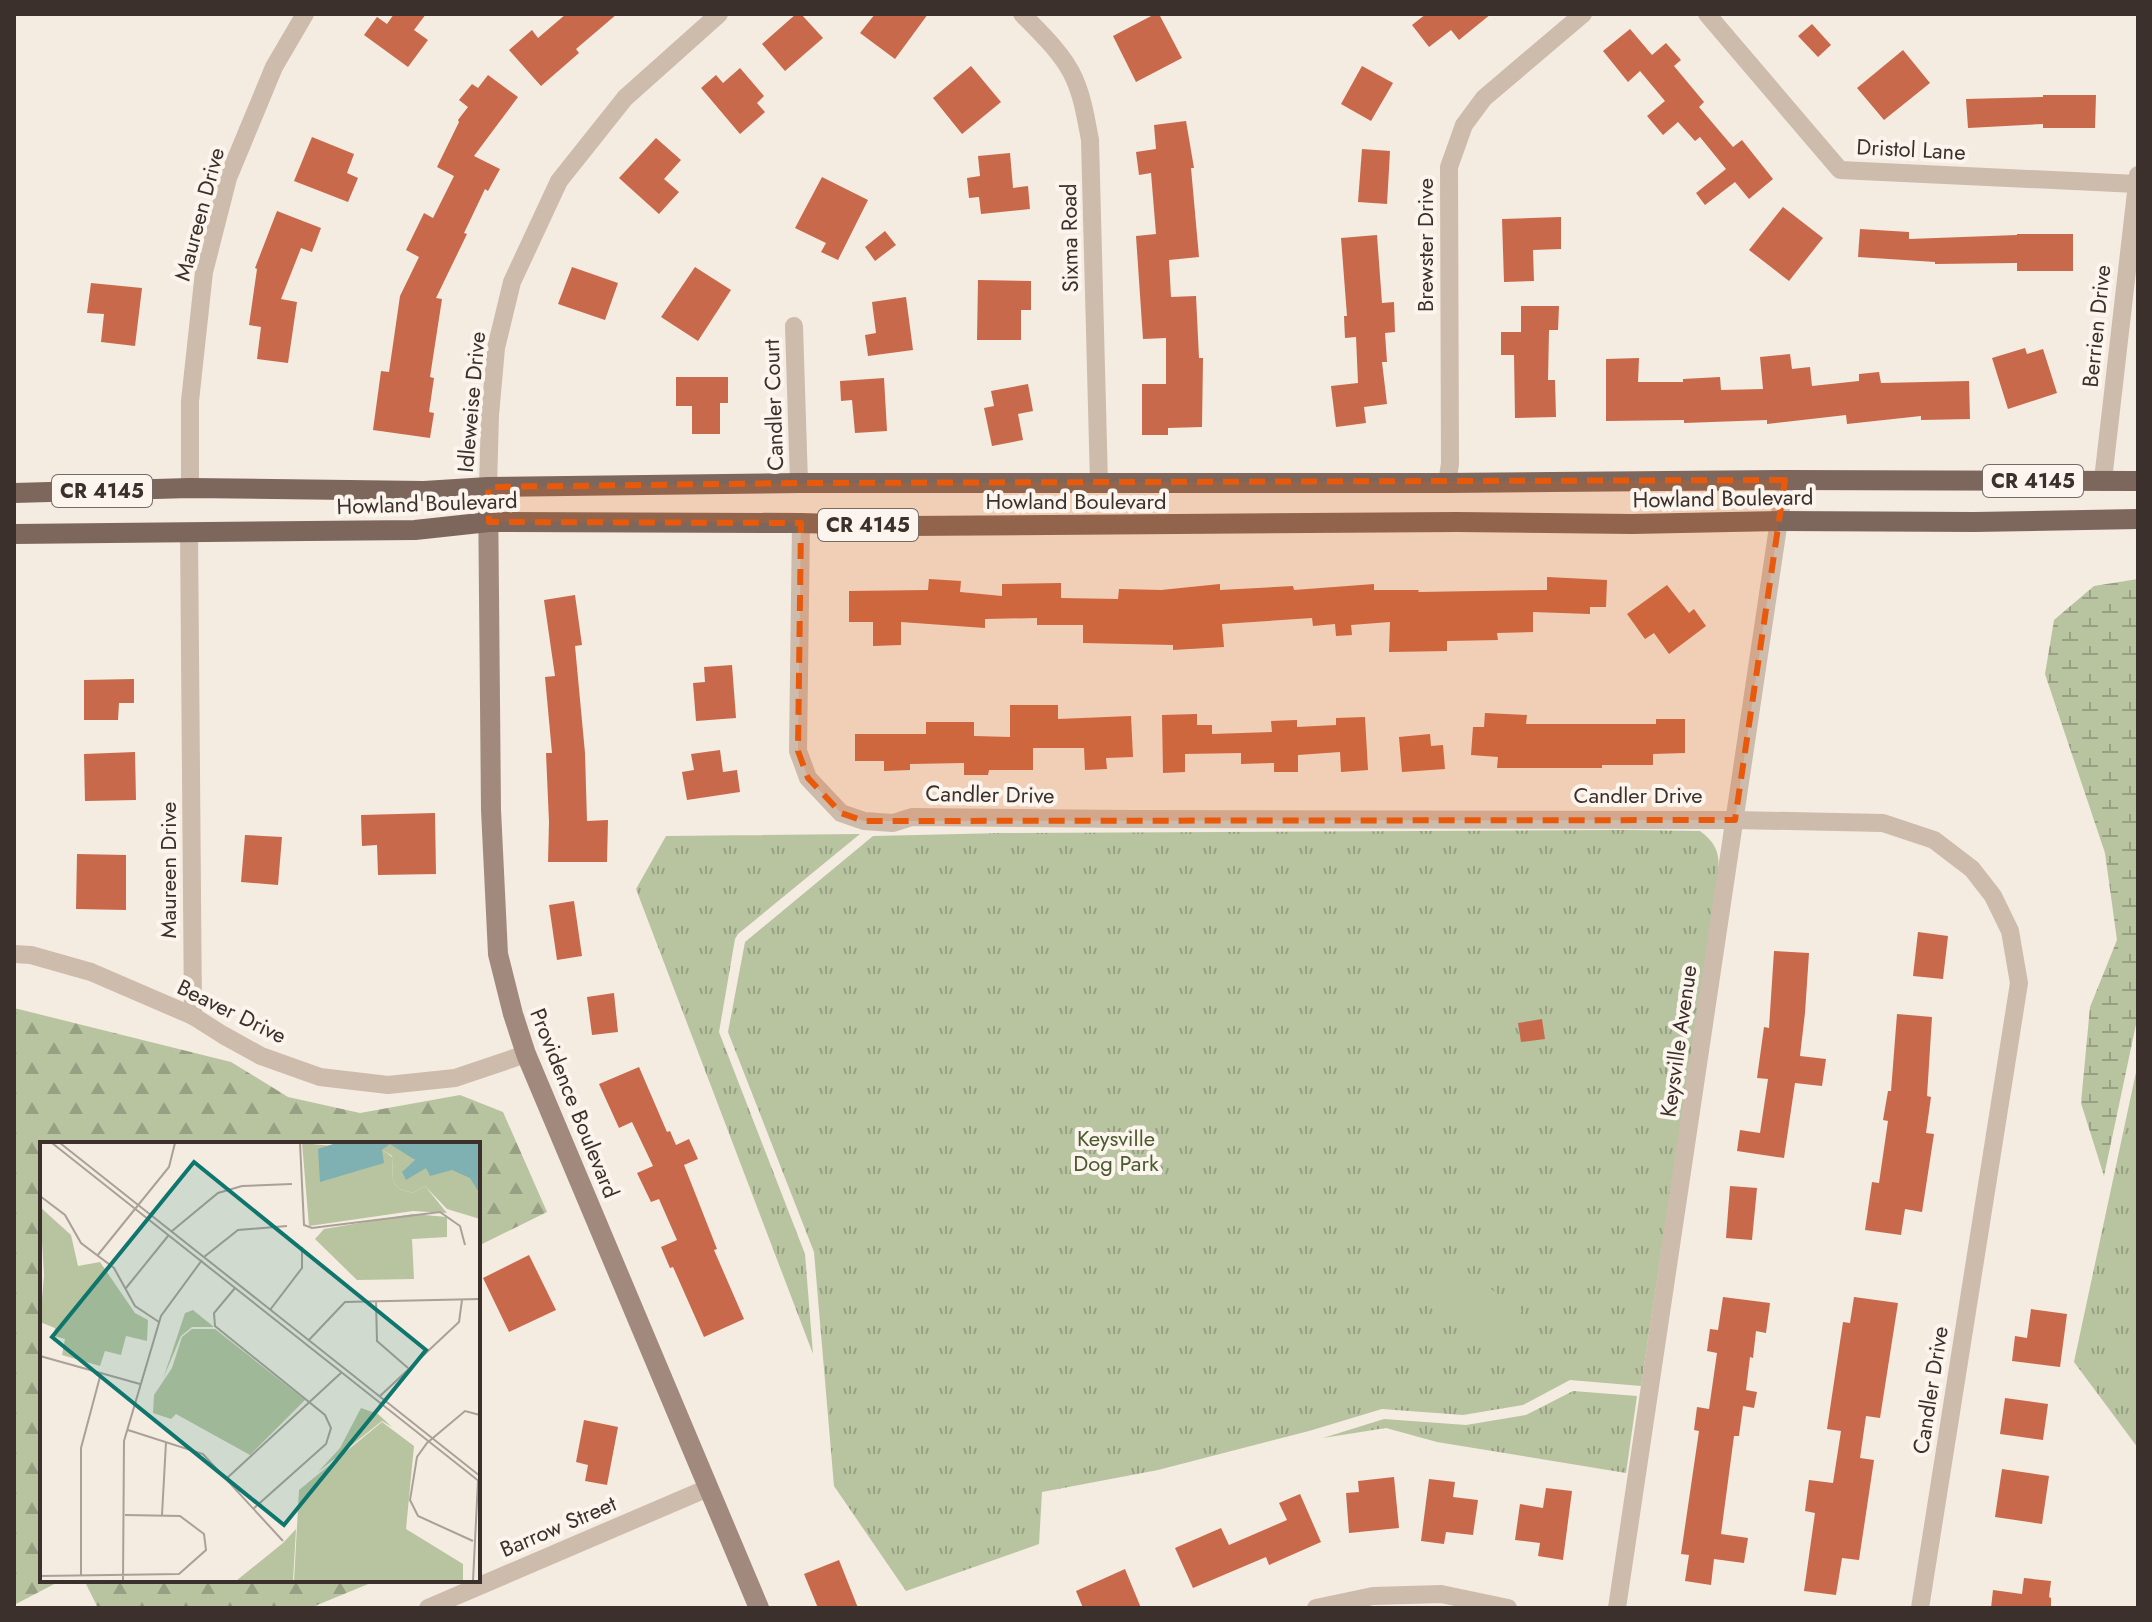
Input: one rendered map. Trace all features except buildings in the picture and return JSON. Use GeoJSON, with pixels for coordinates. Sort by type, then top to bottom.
{"type":"FeatureCollection","features":[{"type":"Feature","properties":{"kind":"main road","name":"Howland Boulevard"},"geometry":{"type":"LineString","coordinates":[[14,493],[190,488],[424,491],[488,487],[799,483],[2138,481]]}},
{"type":"Feature","properties":{"kind":"main road","name":"Providence Boulevard"},"geometry":{"type":"LineString","coordinates":[[488,487],[491,810],[498,954],[526,1054],[759,1608]]}},
{"type":"Feature","properties":{"kind":"main road","name":"Howland Boulevard"},"geometry":{"type":"LineString","coordinates":[[14,534],[415,530],[489,522],[906,526],[2138,519]]}},
{"type":"Feature","properties":{"kind":"street","name":"Maureen Drive"},"geometry":{"type":"LineString","coordinates":[[190,488],[190,401],[204,272],[228,178],[274,67],[305,14]]}},
{"type":"Feature","properties":{"kind":"street","name":"Idleweise Drive"},"geometry":{"type":"LineString","coordinates":[[488,487],[496,348],[512,282],[559,181],[625,98],[719,14]]}},
{"type":"Feature","properties":{"kind":"street","name":"Sixma Road"},"geometry":{"type":"LineString","coordinates":[[1022,14],[1043,35],[1073,76],[1083,102],[1090,140],[1099,483]]}},
{"type":"Feature","properties":{"kind":"street","name":"Brewster Drive"},"geometry":{"type":"LineString","coordinates":[[1447,483],[1450,464],[1449,167],[1464,125],[1484,98],[1583,14]]}},
{"type":"Feature","properties":{"kind":"street","name":"Dristol Lane"},"geometry":{"type":"LineString","coordinates":[[1707,14],[1840,170],[2137,179]]}},
{"type":"Feature","properties":{"kind":"street","name":"Berrien Drive"},"geometry":{"type":"LineString","coordinates":[[2105,482],[2137,179]]}},
{"type":"Feature","properties":{"kind":"street","name":"Candler Court"},"geometry":{"type":"LineString","coordinates":[[794,326],[799,483]]}},
{"type":"Feature","properties":{"kind":"street","name":"Keysville Avenue"},"geometry":{"type":"LineString","coordinates":[[1617,1608],[1785,480]]}},
{"type":"Feature","properties":{"kind":"street","name":"Candler Drive"},"geometry":{"type":"LineString","coordinates":[[801,523],[798,751],[808,778],[841,813],[864,821],[893,823],[912,817],[1883,823],[1934,840],[1972,869],[1993,896],[2010,931],[2019,983],[1920,1608]]}},
{"type":"Feature","properties":{"kind":"street","name":"Maureen Drive"},"geometry":{"type":"LineString","coordinates":[[189,532],[193,1016]]}},
{"type":"Feature","properties":{"kind":"street","name":"Beaver Drive"},"geometry":{"type":"LineString","coordinates":[[14,954],[31,955],[91,972],[193,1016],[261,1056],[320,1077],[388,1085],[455,1078],[526,1054]]}},
{"type":"Feature","properties":{"kind":"street","name":"Barrow Street"},"geometry":{"type":"LineString","coordinates":[[433,1607],[708,1488]]}},
{"type":"Feature","properties":{"kind":"street"},"geometry":{"type":"LineString","coordinates":[[1316,1608],[1373,1596],[1441,1594],[1508,1608]]}},
{"type":"Feature","properties":{"kind":"highlighted area"},"geometry":{"type":"Polygon","coordinates":[[[1785,480],[1735,820],[864,821],[841,813],[808,778],[798,751],[801,523],[489,522],[488,487],[799,483],[1785,480]]]}},
{"type":"Feature","properties":{"kind":"green space"},"geometry":{"type":"Polygon","coordinates":[[[2138,579],[2138,1015],[2104,1176],[2081,1103],[2090,1007],[2117,940],[2105,853],[2045,674],[2054,620],[2094,586],[2138,579]]]}},
{"type":"Feature","properties":{"kind":"green space","name":"Keysville Dog Park"},"geometry":{"type":"Polygon","coordinates":[[[1700,831],[1713,844],[1719,864],[1641,1386],[1570,1380],[1523,1405],[1463,1415],[1382,1409],[1158,1470],[1042,1492],[1039,1544],[906,1591],[834,1486],[814,1252],[728,1032],[745,942],[873,836],[1700,831]]]}},
{"type":"Feature","properties":{"kind":"green space"},"geometry":{"type":"Polygon","coordinates":[[[860,834],[738,934],[719,1032],[805,1254],[813,1354],[636,889],[666,836],[860,834]]]}},
{"type":"Feature","properties":{"kind":"green space"},"geometry":{"type":"Polygon","coordinates":[[[14,1008],[231,1062],[288,1097],[360,1113],[460,1095],[503,1112],[547,1212],[480,1245],[480,1142],[40,1142],[40,1582],[58,1582],[14,1605],[14,1008]]]}},
{"type":"Feature","properties":{"kind":"green space"},"geometry":{"type":"Polygon","coordinates":[[[2138,1063],[2138,1448],[2074,1362],[2138,1063]]]}},
{"type":"Feature","properties":{"kind":"green space"},"geometry":{"type":"Polygon","coordinates":[[[1457,1265],[1522,1311],[1493,1352],[1428,1306],[1457,1265]]]}},
{"type":"Feature","properties":{"kind":"green space"},"geometry":{"type":"Polygon","coordinates":[[[1573,1391],[1637,1396],[1626,1473],[1437,1442],[1386,1428],[1323,1438],[1384,1419],[1466,1425],[1526,1415],[1573,1391]]]}},
{"type":"Feature","properties":{"kind":"green space"},"geometry":{"type":"Polygon","coordinates":[[[85,1582],[373,1582],[310,1608],[98,1608],[85,1582]]]}}]}
